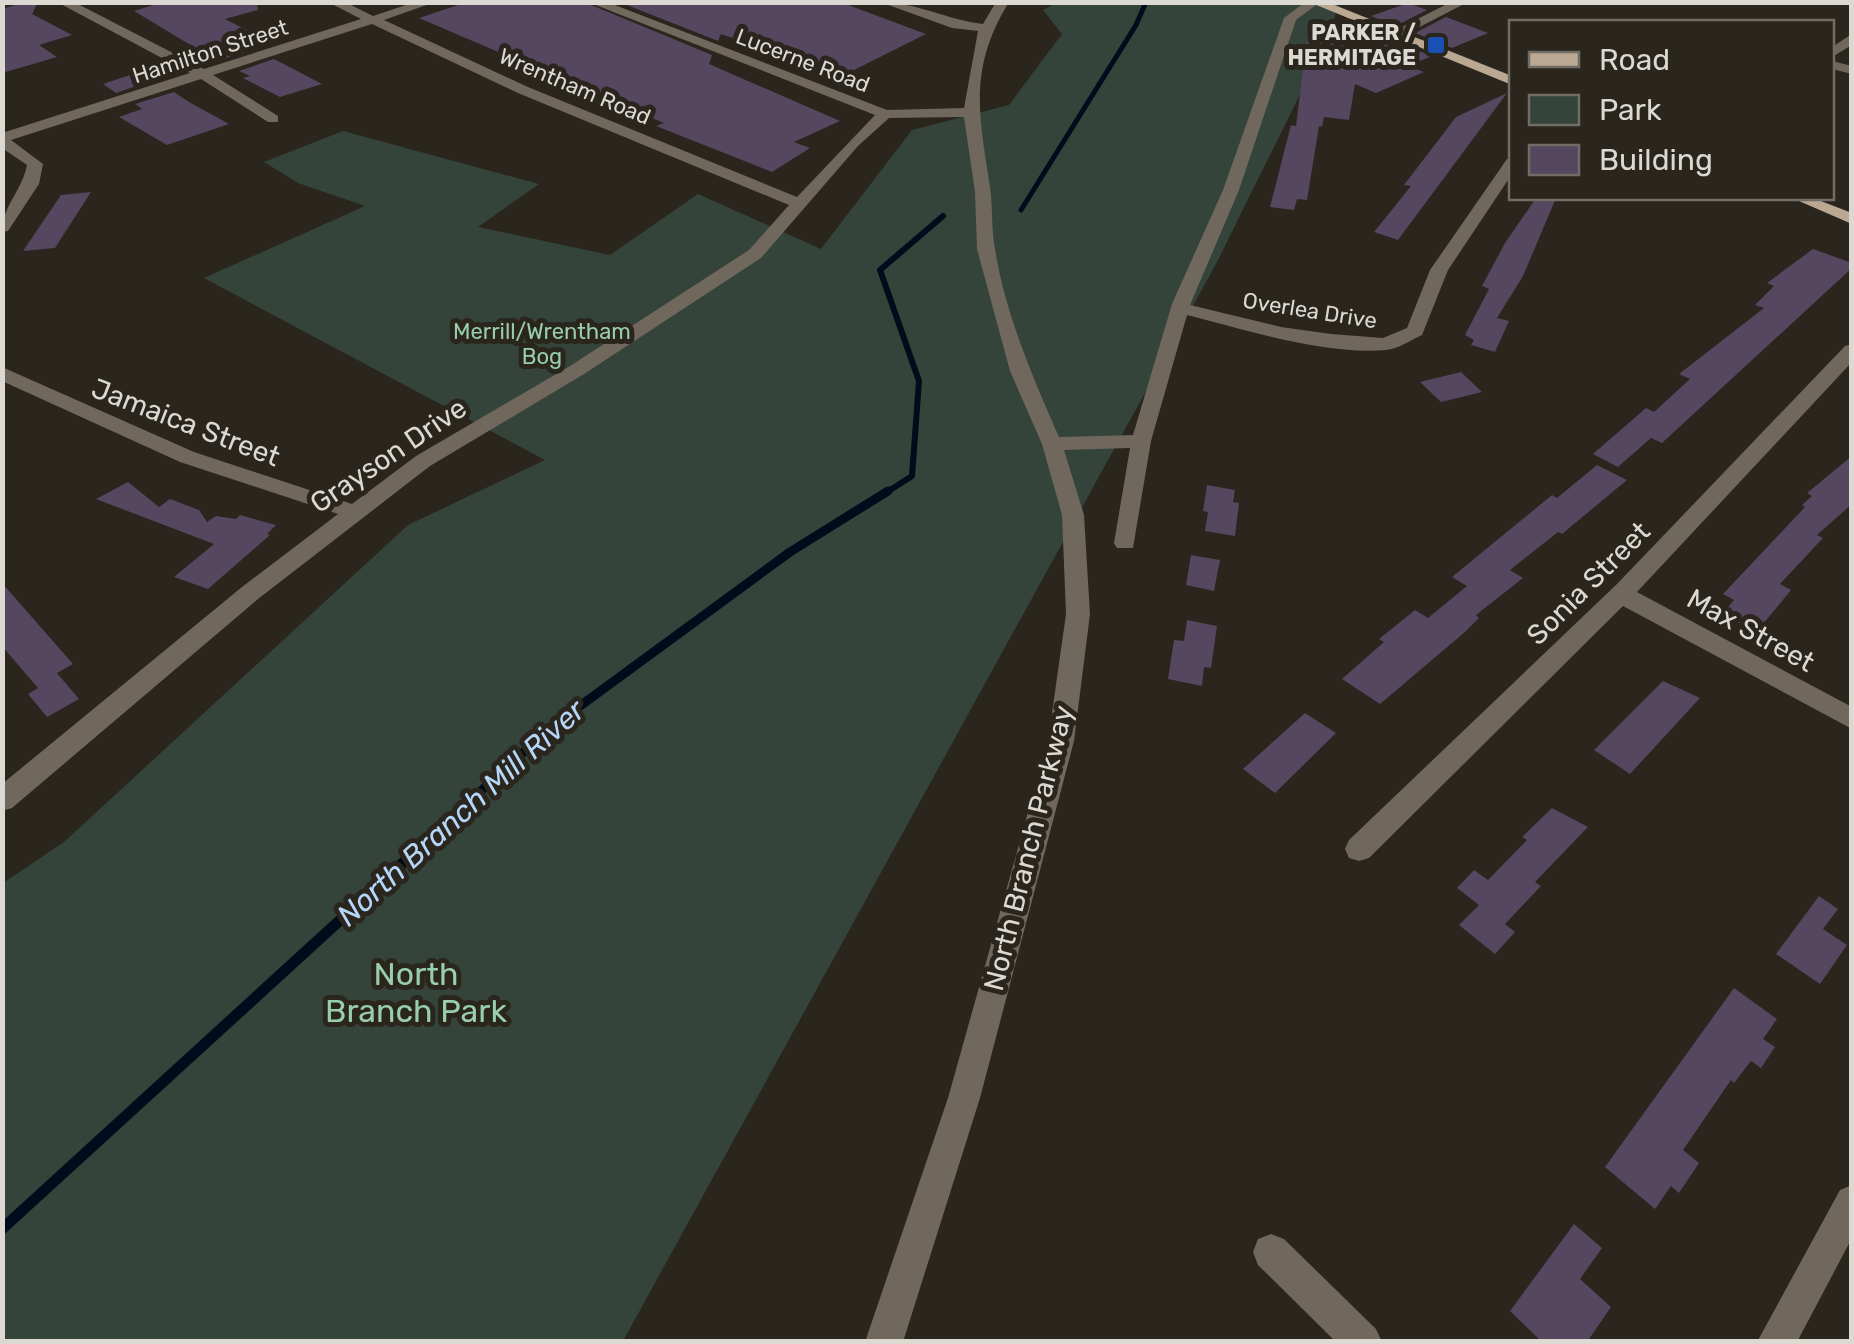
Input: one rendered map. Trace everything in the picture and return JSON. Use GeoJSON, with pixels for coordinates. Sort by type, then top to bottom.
{"type":"FeatureCollection","features":[{"type":"Feature","properties":{"kind":"main road"},"geometry":{"type":"LineString","coordinates":[[1314,2],[1509,79]]}},
{"type":"Feature","properties":{"kind":"main road"},"geometry":{"type":"LineString","coordinates":[[1805,200],[1852,219]]}},
{"type":"Feature","properties":{"kind":"street"},"geometry":{"type":"LineString","coordinates":[[64,2],[202,74],[273,118]]}},
{"type":"Feature","properties":{"kind":"street","name":"Wrentham Road"},"geometry":{"type":"LineString","coordinates":[[334,2],[523,90],[800,204]]}},
{"type":"Feature","properties":{"kind":"street","name":"Hamilton Street"},"geometry":{"type":"LineString","coordinates":[[2,140],[429,2]]}},
{"type":"Feature","properties":{"kind":"street","name":"Lucerne Road"},"geometry":{"type":"LineString","coordinates":[[594,2],[886,114]]}},
{"type":"Feature","properties":{"kind":"street"},"geometry":{"type":"LineString","coordinates":[[886,2],[957,25],[986,28]]}},
{"type":"Feature","properties":{"kind":"street","name":"North Branch Parkway"},"geometry":{"type":"LineString","coordinates":[[884,1342],[964,1098],[1060,741],[1078,610],[1073,515],[1052,444],[1020,370],[986,249],[972,112],[973,84],[986,28],[1003,2]]}},
{"type":"Feature","properties":{"kind":"street"},"geometry":{"type":"LineString","coordinates":[[1125,543],[1141,441],[1180,308],[1231,190],[1290,18],[1314,2]]}},
{"type":"Feature","properties":{"kind":"street"},"geometry":{"type":"LineString","coordinates":[[1395,34],[1462,2]]}},
{"type":"Feature","properties":{"kind":"street"},"geometry":{"type":"LineString","coordinates":[[886,114],[972,112]]}},
{"type":"Feature","properties":{"kind":"street","name":"Grayson Drive"},"geometry":{"type":"LineString","coordinates":[[2,800],[250,593],[422,462],[577,370],[756,254],[854,143],[886,114]]}},
{"type":"Feature","properties":{"kind":"street"},"geometry":{"type":"LineString","coordinates":[[2,140],[35,164],[31,184],[2,227]]}},
{"type":"Feature","properties":{"kind":"street","name":"Overlea Drive"},"geometry":{"type":"LineString","coordinates":[[1180,308],[1281,333],[1386,344],[1415,331],[1439,270],[1509,166]]}},
{"type":"Feature","properties":{"kind":"street","name":"Sonia Street"},"geometry":{"type":"LineString","coordinates":[[1359,850],[1622,594],[1852,350]]}},
{"type":"Feature","properties":{"kind":"street","name":"Jamaica Street"},"geometry":{"type":"LineString","coordinates":[[2,372],[187,457],[354,512]]}},
{"type":"Feature","properties":{"kind":"street"},"geometry":{"type":"LineString","coordinates":[[1052,444],[1141,441]]}},
{"type":"Feature","properties":{"kind":"street","name":"Max Street"},"geometry":{"type":"LineString","coordinates":[[1622,594],[1852,720]]}},
{"type":"Feature","properties":{"kind":"street"},"geometry":{"type":"LineString","coordinates":[[1776,1342],[1852,1202]]}},
{"type":"Feature","properties":{"kind":"street"},"geometry":{"type":"LineString","coordinates":[[1271,1252],[1362,1342]]}},
{"type":"Feature","properties":{"kind":"green space","name":"North Branch Park"},"geometry":{"type":"Polygon","coordinates":[[[1056,3],[1339,3],[1328,38],[1216,264],[623,1341],[3,1342],[3,883],[64,842],[408,525],[545,460],[204,278],[365,206],[298,183],[264,162],[343,131],[539,184],[478,227],[610,255],[698,194],[821,249],[912,130],[1009,105],[1062,34],[1043,10],[1056,3]]]}},
{"type":"Feature","properties":{"kind":"building"},"geometry":{"type":"Polygon","coordinates":[[[38,2],[32,14],[72,35],[39,45],[57,57],[2,73],[2,9],[38,2]]]}},
{"type":"Feature","properties":{"kind":"building"},"geometry":{"type":"Polygon","coordinates":[[[163,2],[257,2],[258,10],[225,19],[258,36],[240,42],[254,49],[217,61],[134,11],[163,2]]]}},
{"type":"Feature","properties":{"kind":"building"},"geometry":{"type":"Polygon","coordinates":[[[467,2],[584,2],[712,55],[709,64],[840,121],[794,142],[810,148],[772,172],[656,126],[664,123],[419,18],[467,2]]]}},
{"type":"Feature","properties":{"kind":"building"},"geometry":{"type":"Polygon","coordinates":[[[619,2],[840,2],[926,34],[842,76],[721,34],[718,41],[619,2]]]}},
{"type":"Feature","properties":{"kind":"building"},"geometry":{"type":"Polygon","coordinates":[[[1408,3],[1427,10],[1396,26],[1371,16],[1408,3]]]}},
{"type":"Feature","properties":{"kind":"building"},"geometry":{"type":"Polygon","coordinates":[[[1446,17],[1488,33],[1452,48],[1415,33],[1446,17]]]}},
{"type":"Feature","properties":{"kind":"building"},"geometry":{"type":"Polygon","coordinates":[[[1350,23],[1432,56],[1408,66],[1424,72],[1376,93],[1355,84],[1349,120],[1324,117],[1322,127],[1319,126],[1307,200],[1297,199],[1294,210],[1270,207],[1291,125],[1296,126],[1307,37],[1350,23]]]}},
{"type":"Feature","properties":{"kind":"building"},"geometry":{"type":"Polygon","coordinates":[[[274,59],[322,84],[280,97],[243,78],[250,76],[239,71],[274,59]]]}},
{"type":"Feature","properties":{"kind":"building"},"geometry":{"type":"Polygon","coordinates":[[[139,72],[154,80],[116,93],[103,84],[139,72]]]}},
{"type":"Feature","properties":{"kind":"building"},"geometry":{"type":"Polygon","coordinates":[[[174,92],[229,124],[167,145],[119,117],[142,109],[135,104],[174,92]]]}},
{"type":"Feature","properties":{"kind":"building"},"geometry":{"type":"Polygon","coordinates":[[[1507,93],[1398,240],[1374,232],[1411,186],[1404,185],[1456,117],[1507,93]]]}},
{"type":"Feature","properties":{"kind":"building"},"geometry":{"type":"Polygon","coordinates":[[[91,192],[55,248],[23,251],[61,195],[91,192]]]}},
{"type":"Feature","properties":{"kind":"building"},"geometry":{"type":"Polygon","coordinates":[[[1535,200],[1555,200],[1523,276],[1497,318],[1509,321],[1495,352],[1471,345],[1474,340],[1465,335],[1489,289],[1482,286],[1535,200]]]}},
{"type":"Feature","properties":{"kind":"building"},"geometry":{"type":"Polygon","coordinates":[[[1813,249],[1852,263],[1852,268],[1662,443],[1651,438],[1618,467],[1593,454],[1646,408],[1654,412],[1690,379],[1679,374],[1764,308],[1755,305],[1774,286],[1767,283],[1813,249]]]}},
{"type":"Feature","properties":{"kind":"building"},"geometry":{"type":"Polygon","coordinates":[[[1461,372],[1482,392],[1441,402],[1420,382],[1461,372]]]}},
{"type":"Feature","properties":{"kind":"building"},"geometry":{"type":"Polygon","coordinates":[[[1852,456],[1852,504],[1817,535],[1823,538],[1780,584],[1791,590],[1773,612],[1756,632],[1722,614],[1734,600],[1723,594],[1805,507],[1802,505],[1812,496],[1807,493],[1852,456]]]}},
{"type":"Feature","properties":{"kind":"building"},"geometry":{"type":"Polygon","coordinates":[[[1597,465],[1627,480],[1562,534],[1558,532],[1510,570],[1523,578],[1476,615],[1479,618],[1465,632],[1380,704],[1342,679],[1384,642],[1379,639],[1415,610],[1428,618],[1467,586],[1452,577],[1552,495],[1557,498],[1597,465]]]}},
{"type":"Feature","properties":{"kind":"building"},"geometry":{"type":"Polygon","coordinates":[[[128,482],[159,507],[170,499],[199,510],[207,522],[216,516],[236,519],[240,515],[276,525],[267,534],[270,535],[208,589],[174,577],[214,544],[96,499],[128,482]]]}},
{"type":"Feature","properties":{"kind":"building"},"geometry":{"type":"Polygon","coordinates":[[[1207,485],[1235,490],[1233,502],[1239,503],[1235,536],[1205,531],[1207,485]]]}},
{"type":"Feature","properties":{"kind":"building"},"geometry":{"type":"Polygon","coordinates":[[[1191,555],[1220,560],[1214,591],[1186,585],[1191,555]]]}},
{"type":"Feature","properties":{"kind":"building"},"geometry":{"type":"Polygon","coordinates":[[[2,583],[73,664],[57,673],[79,699],[47,717],[28,694],[38,688],[2,646],[2,583]]]}},
{"type":"Feature","properties":{"kind":"building"},"geometry":{"type":"Polygon","coordinates":[[[1187,620],[1217,626],[1211,668],[1204,667],[1202,686],[1168,679],[1174,640],[1184,641],[1187,620]]]}},
{"type":"Feature","properties":{"kind":"building"},"geometry":{"type":"Polygon","coordinates":[[[1663,681],[1700,698],[1630,774],[1594,750],[1663,681]]]}},
{"type":"Feature","properties":{"kind":"building"},"geometry":{"type":"Polygon","coordinates":[[[1305,713],[1336,733],[1275,793],[1243,769],[1305,713]]]}},
{"type":"Feature","properties":{"kind":"building"},"geometry":{"type":"Polygon","coordinates":[[[1552,808],[1588,827],[1535,882],[1541,886],[1505,924],[1515,932],[1495,954],[1459,925],[1479,905],[1457,888],[1474,870],[1488,880],[1527,840],[1522,837],[1552,808]]]}},
{"type":"Feature","properties":{"kind":"building"},"geometry":{"type":"Polygon","coordinates":[[[1819,896],[1838,909],[1823,929],[1847,945],[1820,984],[1776,954],[1819,896]]]}},
{"type":"Feature","properties":{"kind":"building"},"geometry":{"type":"Polygon","coordinates":[[[1734,988],[1777,1019],[1763,1039],[1775,1047],[1761,1068],[1751,1061],[1734,1083],[1731,1080],[1683,1150],[1699,1163],[1679,1193],[1671,1186],[1655,1209],[1605,1167],[1734,988]]]}},
{"type":"Feature","properties":{"kind":"building"},"geometry":{"type":"Polygon","coordinates":[[[1574,1224],[1602,1248],[1580,1279],[1611,1307],[1587,1342],[1542,1342],[1510,1311],[1574,1224]]]}},
{"type":"Feature","properties":{"kind":"waterway","name":"North Branch Mill River"},"geometry":{"type":"LineString","coordinates":[[1021,210],[1136,25],[1146,2]]}},
{"type":"Feature","properties":{"kind":"waterway","name":"North Branch Mill River"},"geometry":{"type":"LineString","coordinates":[[884,494],[912,476],[919,381],[880,270],[943,216]]}},
{"type":"Feature","properties":{"kind":"waterway","name":"North Branch Mill River"},"geometry":{"type":"LineString","coordinates":[[404,861],[550,728],[790,552],[888,491]]}},
{"type":"Feature","properties":{"kind":"waterway","name":"North Branch Mill River"},"geometry":{"type":"LineString","coordinates":[[2,1229],[407,859]]}},
{"type":"Feature","properties":{"kind":"place","name":"PARKER / HERMITAGE"},"geometry":{"type":"Point","coordinates":[1436,45]}},
{"type":"Feature","properties":{"kind":"park label","name":"Merrill/Wrentham Bog"},"geometry":{"type":"Point","coordinates":[542,344]}}]}
